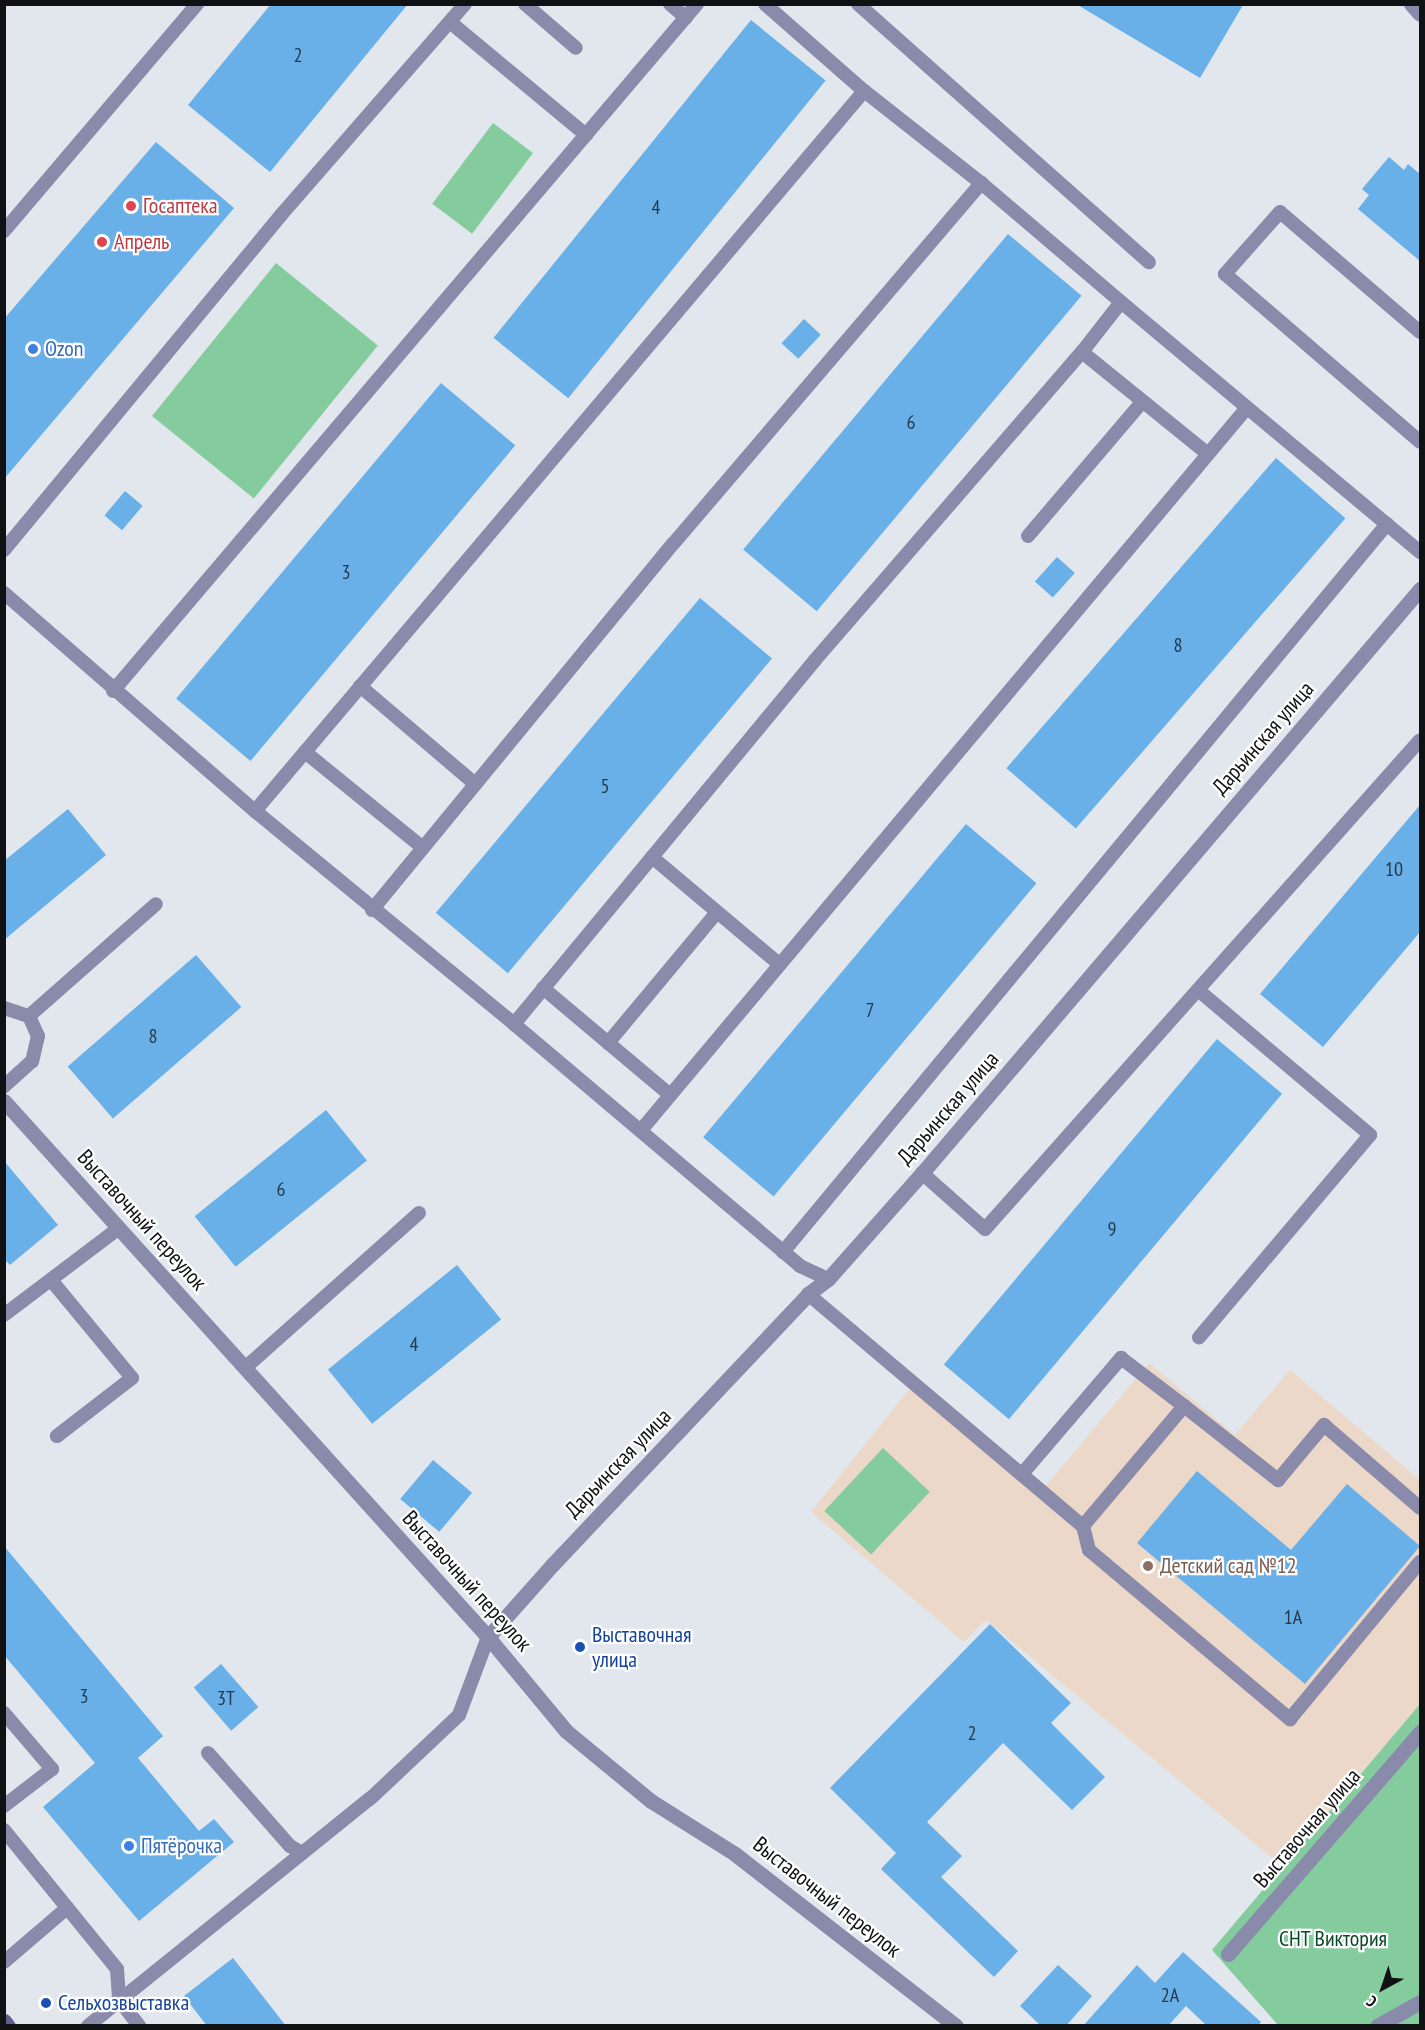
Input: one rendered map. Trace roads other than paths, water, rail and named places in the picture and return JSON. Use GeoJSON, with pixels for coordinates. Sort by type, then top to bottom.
{"type":"FeatureCollection","features":[{"type":"Feature","properties":{"kind":"street"},"geometry":{"type":"LineString","coordinates":[[1411,4],[1420,14]]}},
{"type":"Feature","properties":{"kind":"street","name":"Дарьинская улица"},"geometry":{"type":"LineString","coordinates":[[488,1637],[808,1294],[828,1279],[922,1173],[1420,589]]}},
{"type":"Feature","properties":{"kind":"street","name":"Выставочный переулок"},"geometry":{"type":"LineString","coordinates":[[4,1101],[488,1637],[575,1738],[651,1801],[735,1854],[956,2025]]}},
{"type":"Feature","properties":{"kind":"street","name":"Выставочная улица"},"geometry":{"type":"LineString","coordinates":[[1228,1954],[1420,1732]]}},
{"type":"Feature","properties":{"kind":"street"},"geometry":{"type":"LineString","coordinates":[[1377,2025],[1420,2002]]}},
{"type":"Feature","properties":{"kind":"street"},"geometry":{"type":"LineString","coordinates":[[4,2021],[8,2025]]}},
{"type":"Feature","properties":{"kind":"lane"},"geometry":{"type":"LineString","coordinates":[[4,231],[196,4]]}},
{"type":"Feature","properties":{"kind":"lane"},"geometry":{"type":"LineString","coordinates":[[4,550],[281,215],[465,4]]}},
{"type":"Feature","properties":{"kind":"lane"},"geometry":{"type":"LineString","coordinates":[[525,4],[576,48]]}},
{"type":"Feature","properties":{"kind":"lane"},"geometry":{"type":"LineString","coordinates":[[669,4],[686,18]]}},
{"type":"Feature","properties":{"kind":"lane"},"geometry":{"type":"LineString","coordinates":[[113,691],[698,4]]}},
{"type":"Feature","properties":{"kind":"lane"},"geometry":{"type":"LineString","coordinates":[[765,4],[864,91],[981,183],[1246,409],[1420,552]]}},
{"type":"Feature","properties":{"kind":"lane"},"geometry":{"type":"LineString","coordinates":[[858,4],[1149,262]]}},
{"type":"Feature","properties":{"kind":"lane"},"geometry":{"type":"LineString","coordinates":[[450,22],[586,135]]}},
{"type":"Feature","properties":{"kind":"lane"},"geometry":{"type":"LineString","coordinates":[[255,812],[864,91]]}},
{"type":"Feature","properties":{"kind":"lane"},"geometry":{"type":"LineString","coordinates":[[372,910],[673,544],[981,183]]}},
{"type":"Feature","properties":{"kind":"lane"},"geometry":{"type":"LineString","coordinates":[[1420,332],[1280,212],[1226,274],[1420,442]]}},
{"type":"Feature","properties":{"kind":"lane"},"geometry":{"type":"LineString","coordinates":[[514,1024],[815,660],[1082,352],[1121,302]]}},
{"type":"Feature","properties":{"kind":"lane"},"geometry":{"type":"LineString","coordinates":[[1082,352],[1208,454]]}},
{"type":"Feature","properties":{"kind":"lane"},"geometry":{"type":"LineString","coordinates":[[1028,536],[1143,401]]}},
{"type":"Feature","properties":{"kind":"lane"},"geometry":{"type":"LineString","coordinates":[[642,1129],[1246,409]]}},
{"type":"Feature","properties":{"kind":"lane"},"geometry":{"type":"LineString","coordinates":[[783,1252],[1387,524]]}},
{"type":"Feature","properties":{"kind":"lane"},"geometry":{"type":"LineString","coordinates":[[4,593],[113,691],[372,910],[642,1129],[800,1266],[828,1279]]}},
{"type":"Feature","properties":{"kind":"lane"},"geometry":{"type":"LineString","coordinates":[[360,686],[475,784]]}},
{"type":"Feature","properties":{"kind":"lane"},"geometry":{"type":"LineString","coordinates":[[922,1173],[985,1229],[1420,740]]}},
{"type":"Feature","properties":{"kind":"lane"},"geometry":{"type":"LineString","coordinates":[[305,752],[423,848]]}},
{"type":"Feature","properties":{"kind":"lane"},"geometry":{"type":"LineString","coordinates":[[652,857],[779,964]]}},
{"type":"Feature","properties":{"kind":"lane"},"geometry":{"type":"LineString","coordinates":[[29,1016],[156,904]]}},
{"type":"Feature","properties":{"kind":"lane"},"geometry":{"type":"LineString","coordinates":[[608,1043],[717,912]]}},
{"type":"Feature","properties":{"kind":"lane"},"geometry":{"type":"LineString","coordinates":[[543,988],[670,1095]]}},
{"type":"Feature","properties":{"kind":"lane"},"geometry":{"type":"LineString","coordinates":[[1198,990],[1370,1135],[1199,1336]]}},
{"type":"Feature","properties":{"kind":"lane"},"geometry":{"type":"LineString","coordinates":[[4,1008],[29,1016],[38,1036],[32,1061],[4,1086]]}},
{"type":"Feature","properties":{"kind":"lane"},"geometry":{"type":"LineString","coordinates":[[245,1368],[419,1214]]}},
{"type":"Feature","properties":{"kind":"lane"},"geometry":{"type":"LineString","coordinates":[[4,1315],[119,1228]]}},
{"type":"Feature","properties":{"kind":"lane"},"geometry":{"type":"LineString","coordinates":[[51,1280],[132,1378],[57,1436]]}},
{"type":"Feature","properties":{"kind":"lane"},"geometry":{"type":"LineString","coordinates":[[808,1294],[1083,1526],[1089,1550],[1290,1719],[1420,1562]]}},
{"type":"Feature","properties":{"kind":"lane"},"geometry":{"type":"LineString","coordinates":[[1022,1474],[1121,1358],[1278,1480],[1324,1425],[1420,1508]]}},
{"type":"Feature","properties":{"kind":"lane"},"geometry":{"type":"LineString","coordinates":[[1083,1526],[1184,1407]]}},
{"type":"Feature","properties":{"kind":"lane"},"geometry":{"type":"LineString","coordinates":[[88,2025],[371,1798],[459,1715],[488,1637]]}},
{"type":"Feature","properties":{"kind":"lane"},"geometry":{"type":"LineString","coordinates":[[4,1713],[52,1768],[4,1806]]}},
{"type":"Feature","properties":{"kind":"lane"},"geometry":{"type":"LineString","coordinates":[[208,1753],[290,1846],[302,1853]]}},
{"type":"Feature","properties":{"kind":"lane"},"geometry":{"type":"LineString","coordinates":[[4,1830],[117,1969],[119,2000],[139,2025]]}},
{"type":"Feature","properties":{"kind":"lane"},"geometry":{"type":"LineString","coordinates":[[4,1962],[68,1908]]}},
{"type":"Feature","properties":{"kind":"place","name":"Госаптека"},"geometry":{"type":"Point","coordinates":[131,206]}},
{"type":"Feature","properties":{"kind":"place","name":"Апрель"},"geometry":{"type":"Point","coordinates":[102,242]}},
{"type":"Feature","properties":{"kind":"place","name":"Ozon"},"geometry":{"type":"Point","coordinates":[33,349]}},
{"type":"Feature","properties":{"kind":"place","name":"Детский сад №12"},"geometry":{"type":"Point","coordinates":[1148,1566]}},
{"type":"Feature","properties":{"kind":"place","name":"Выставочная улица"},"geometry":{"type":"Point","coordinates":[580,1647]}},
{"type":"Feature","properties":{"kind":"place","name":"Пятёрочка"},"geometry":{"type":"Point","coordinates":[129,1846]}},
{"type":"Feature","properties":{"kind":"place","name":"Сельхозвыставка"},"geometry":{"type":"Point","coordinates":[46,2003]}},
{"type":"Feature","properties":{"kind":"park label","name":"СНТ Виктория"},"geometry":{"type":"Point","coordinates":[1333,1939]}}]}
